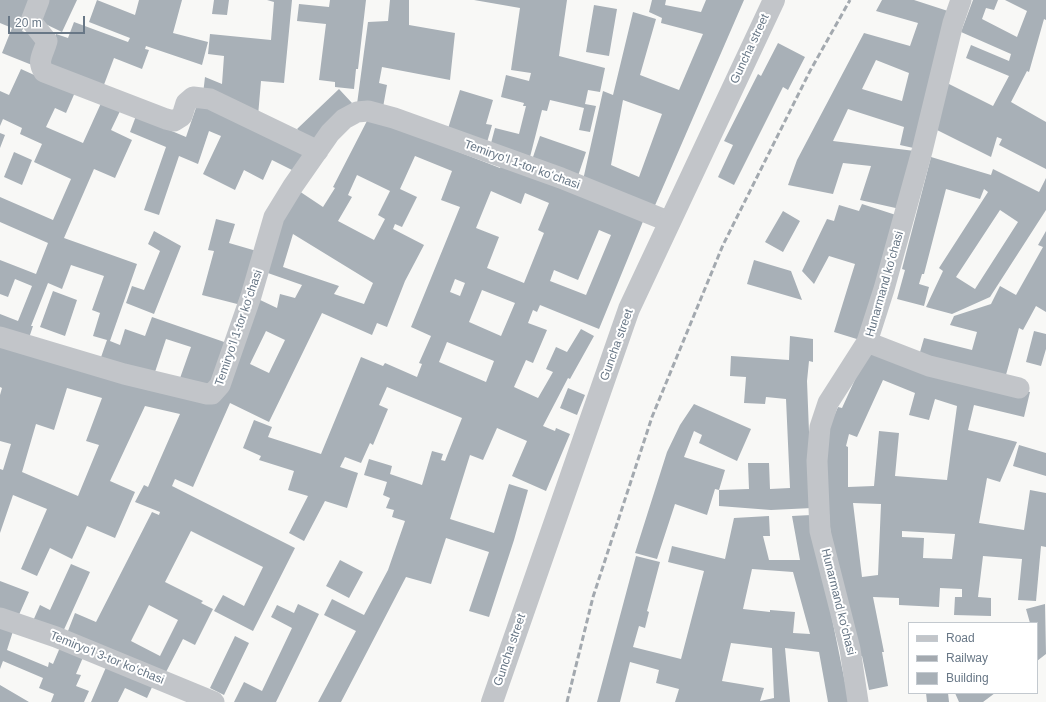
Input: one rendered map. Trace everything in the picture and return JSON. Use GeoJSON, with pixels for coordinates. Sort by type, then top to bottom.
{"type":"FeatureCollection","features":[{"type":"Feature","properties":{"kind":"street"},"geometry":{"type":"LineString","coordinates":[[38,0],[31,21],[47,41],[40,58],[40,65],[44,72],[166,119],[174,120],[182,116],[186,103],[193,97],[210,99],[318,151]]}},
{"type":"Feature","properties":{"kind":"street","name":"Guncha street"},"geometry":{"type":"LineString","coordinates":[[492,702],[629,309],[774,0]]}},
{"type":"Feature","properties":{"kind":"street","name":"Hunarmand koʻchasi"},"geometry":{"type":"LineString","coordinates":[[858,702],[850,649],[820,531],[817,461],[820,427],[828,403],[868,342],[922,151],[953,23],[961,0]]}},
{"type":"Feature","properties":{"kind":"street","name":"Temiryoʻl 1-tor koʻchasi"},"geometry":{"type":"LineString","coordinates":[[0,337],[124,374],[212,394],[220,385],[252,296],[274,217],[330,133],[344,119],[357,112],[368,111],[394,118],[561,178],[670,222]]}},
{"type":"Feature","properties":{"kind":"street"},"geometry":{"type":"LineString","coordinates":[[868,342],[929,366],[1019,388]]}},
{"type":"Feature","properties":{"kind":"street","name":"Temiryoʻl 3-tor koʻchasi"},"geometry":{"type":"LineString","coordinates":[[0,618],[56,637],[214,702]]}},
{"type":"Feature","properties":{"kind":"building"},"geometry":{"type":"Polygon","coordinates":[[[0,0],[35,0],[22,31],[42,39],[32,65],[2,53],[12,28],[0,23],[0,0]]]}},
{"type":"Feature","properties":{"kind":"building"},"geometry":{"type":"Polygon","coordinates":[[[44,0],[77,0],[62,32],[35,19],[44,0]]]}},
{"type":"Feature","properties":{"kind":"building"},"geometry":{"type":"Polygon","coordinates":[[[97,0],[135,15],[139,0],[182,0],[173,33],[208,42],[202,65],[146,46],[145,49],[149,50],[142,69],[114,58],[102,90],[43,67],[56,34],[68,38],[74,22],[128,42],[130,38],[89,22],[97,0]]]}},
{"type":"Feature","properties":{"kind":"building"},"geometry":{"type":"Polygon","coordinates":[[[214,0],[229,0],[227,15],[212,14],[214,0]]]}},
{"type":"Feature","properties":{"kind":"building"},"geometry":{"type":"Polygon","coordinates":[[[267,0],[292,0],[284,83],[261,81],[258,116],[203,94],[205,77],[222,84],[224,56],[208,54],[210,34],[271,40],[274,2],[267,0]]]}},
{"type":"Feature","properties":{"kind":"building"},"geometry":{"type":"Polygon","coordinates":[[[330,0],[366,0],[358,69],[356,69],[354,89],[335,87],[335,82],[319,80],[326,24],[297,21],[299,4],[329,7],[330,0]]]}},
{"type":"Feature","properties":{"kind":"building"},"geometry":{"type":"Polygon","coordinates":[[[390,0],[409,0],[409,25],[455,33],[450,80],[382,67],[379,83],[387,85],[382,113],[357,104],[368,22],[388,21],[390,0]]]}},
{"type":"Feature","properties":{"kind":"building"},"geometry":{"type":"Polygon","coordinates":[[[474,0],[567,0],[559,56],[605,68],[600,92],[588,90],[585,104],[596,106],[590,132],[579,130],[584,108],[550,100],[547,111],[542,110],[530,157],[490,147],[495,128],[519,134],[526,106],[523,106],[524,103],[501,97],[506,75],[529,81],[531,73],[511,70],[520,8],[474,0]]]}},
{"type":"Feature","properties":{"kind":"building"},"geometry":{"type":"Polygon","coordinates":[[[652,0],[666,0],[665,5],[701,12],[706,0],[744,0],[653,210],[583,180],[603,91],[613,95],[633,12],[656,19],[640,75],[679,90],[703,34],[661,23],[662,18],[649,12],[652,0]],[[623,100],[611,165],[639,177],[662,114],[623,100]]]}},
{"type":"Feature","properties":{"kind":"building"},"geometry":{"type":"Polygon","coordinates":[[[882,0],[914,0],[951,12],[918,149],[900,145],[904,127],[848,109],[833,141],[915,151],[900,209],[860,200],[871,166],[843,163],[833,194],[788,185],[797,160],[864,33],[910,46],[918,23],[876,11],[882,0]],[[876,60],[862,89],[902,101],[909,73],[876,60]]]}},
{"type":"Feature","properties":{"kind":"building"},"geometry":{"type":"Polygon","coordinates":[[[973,0],[998,0],[994,10],[986,8],[982,19],[1017,37],[1027,11],[1005,0],[1046,0],[1046,20],[1044,19],[1029,72],[1027,71],[1011,102],[1046,122],[1046,169],[999,145],[1002,139],[997,137],[991,157],[937,130],[947,83],[993,106],[1009,76],[966,58],[971,45],[1009,61],[1011,54],[961,32],[973,0]]]}},
{"type":"Feature","properties":{"kind":"building"},"geometry":{"type":"Polygon","coordinates":[[[594,5],[617,9],[609,56],[586,52],[594,5]]]}},
{"type":"Feature","properties":{"kind":"building"},"geometry":{"type":"Polygon","coordinates":[[[778,43],[805,57],[788,90],[783,87],[734,185],[718,177],[733,145],[724,141],[758,74],[761,76],[778,43]]]}},
{"type":"Feature","properties":{"kind":"building"},"geometry":{"type":"Polygon","coordinates":[[[21,69],[43,79],[76,90],[66,113],[55,108],[46,127],[83,143],[102,101],[121,109],[111,130],[132,140],[115,178],[94,169],[64,238],[137,264],[110,341],[120,345],[125,329],[145,336],[152,317],[230,344],[214,390],[179,381],[191,347],[166,339],[153,378],[99,363],[107,340],[93,336],[100,313],[92,310],[104,276],[71,265],[62,289],[48,283],[31,326],[33,326],[27,344],[0,334],[0,314],[18,321],[32,286],[15,279],[8,297],[0,294],[0,260],[36,274],[48,243],[0,222],[0,197],[53,220],[71,179],[34,162],[42,144],[20,134],[22,128],[3,119],[0,126],[0,91],[9,95],[21,69]]]}},
{"type":"Feature","properties":{"kind":"building"},"geometry":{"type":"Polygon","coordinates":[[[339,89],[352,103],[310,143],[297,129],[339,89]]]}},
{"type":"Feature","properties":{"kind":"building"},"geometry":{"type":"Polygon","coordinates":[[[460,90],[493,100],[486,124],[492,125],[486,146],[446,135],[460,90]]]}},
{"type":"Feature","properties":{"kind":"building"},"geometry":{"type":"Polygon","coordinates":[[[199,99],[306,152],[296,172],[272,160],[263,180],[244,170],[235,190],[203,174],[221,136],[209,131],[198,164],[179,156],[159,215],[144,210],[166,147],[130,132],[136,116],[186,137],[199,99]]]}},
{"type":"Feature","properties":{"kind":"building"},"geometry":{"type":"Polygon","coordinates":[[[369,117],[500,168],[504,159],[644,219],[599,329],[540,305],[537,312],[533,310],[528,323],[547,330],[533,363],[526,360],[514,387],[538,398],[553,372],[546,369],[556,347],[567,352],[581,329],[594,336],[570,379],[568,378],[543,426],[555,431],[556,428],[570,434],[546,491],[512,476],[527,441],[497,428],[483,460],[470,455],[450,519],[494,533],[509,484],[528,490],[514,540],[489,617],[469,611],[489,552],[446,538],[431,584],[406,577],[341,702],[318,702],[356,631],[324,615],[332,599],[364,615],[388,570],[405,521],[392,517],[394,510],[386,508],[390,498],[383,495],[387,482],[364,475],[369,459],[392,466],[390,474],[422,485],[432,451],[443,454],[441,460],[445,461],[462,418],[387,387],[379,405],[388,409],[373,445],[370,443],[361,463],[345,457],[340,467],[358,473],[347,508],[325,501],[304,541],[289,533],[308,496],[288,490],[294,471],[259,460],[261,456],[243,448],[254,420],[272,427],[268,437],[321,454],[361,357],[383,366],[385,363],[417,377],[422,364],[419,363],[431,336],[411,327],[460,207],[441,200],[452,171],[415,156],[400,189],[417,197],[402,227],[395,224],[393,229],[424,245],[405,281],[387,327],[377,323],[372,335],[322,313],[269,422],[230,403],[193,487],[175,479],[172,486],[295,548],[253,631],[214,611],[223,595],[244,606],[263,567],[191,531],[165,582],[203,601],[201,603],[213,609],[195,645],[183,639],[165,674],[66,636],[75,613],[96,622],[152,512],[159,515],[160,512],[135,502],[144,485],[148,487],[180,414],[145,406],[110,481],[135,492],[115,538],[87,526],[72,559],[50,548],[37,576],[21,569],[47,509],[13,495],[0,533],[0,469],[3,470],[11,444],[0,441],[0,395],[2,388],[0,387],[0,341],[209,402],[256,298],[277,308],[280,294],[295,298],[302,285],[265,272],[276,228],[296,189],[323,207],[335,188],[333,187],[369,117]],[[357,175],[348,195],[352,197],[338,221],[374,240],[385,219],[378,215],[390,191],[357,175]],[[491,191],[476,228],[499,237],[487,268],[524,283],[544,233],[538,230],[549,203],[525,193],[521,204],[491,191]],[[599,230],[578,280],[554,270],[550,281],[586,295],[611,235],[599,230]],[[293,234],[283,267],[339,286],[334,294],[364,304],[373,283],[293,234]],[[455,279],[450,292],[460,296],[465,283],[455,279]],[[482,290],[469,322],[501,336],[515,303],[482,290]],[[266,331],[250,364],[269,373],[285,340],[266,331]],[[447,342],[439,362],[486,382],[494,361],[447,342]],[[67,388],[54,430],[36,424],[22,472],[78,496],[99,445],[86,441],[102,398],[67,388]],[[149,605],[131,641],[160,656],[178,620],[149,605]]]}},
{"type":"Feature","properties":{"kind":"building"},"geometry":{"type":"Polygon","coordinates":[[[0,133],[5,135],[0,148],[0,133]]]}},
{"type":"Feature","properties":{"kind":"building"},"geometry":{"type":"Polygon","coordinates":[[[540,136],[586,152],[577,179],[531,163],[540,136]]]}},
{"type":"Feature","properties":{"kind":"building"},"geometry":{"type":"Polygon","coordinates":[[[14,152],[32,160],[22,185],[4,177],[14,152]]]}},
{"type":"Feature","properties":{"kind":"building"},"geometry":{"type":"Polygon","coordinates":[[[931,157],[991,175],[993,169],[1039,192],[1046,178],[1046,210],[990,297],[952,314],[926,307],[943,271],[939,268],[988,192],[984,189],[980,199],[946,189],[924,274],[922,274],[919,284],[929,287],[924,306],[897,299],[905,270],[902,269],[931,157]],[[1000,210],[956,277],[975,289],[1018,222],[1000,210]]]}},
{"type":"Feature","properties":{"kind":"building"},"geometry":{"type":"Polygon","coordinates":[[[862,204],[899,216],[860,340],[834,332],[855,264],[829,256],[814,284],[802,271],[827,219],[834,221],[839,205],[859,211],[862,204]]]}},
{"type":"Feature","properties":{"kind":"building"},"geometry":{"type":"Polygon","coordinates":[[[783,211],[800,221],[783,252],[765,242],[783,211]]]}},
{"type":"Feature","properties":{"kind":"building"},"geometry":{"type":"Polygon","coordinates":[[[216,219],[235,224],[229,243],[260,252],[245,306],[202,295],[214,251],[208,250],[216,219]]]}},
{"type":"Feature","properties":{"kind":"building"},"geometry":{"type":"Polygon","coordinates":[[[154,231],[181,246],[154,314],[126,303],[132,286],[144,290],[160,251],[148,244],[154,231]]]}},
{"type":"Feature","properties":{"kind":"building"},"geometry":{"type":"Polygon","coordinates":[[[1046,231],[1046,312],[1036,306],[1023,330],[1019,328],[1004,382],[918,359],[924,338],[972,350],[977,332],[950,325],[954,316],[991,304],[1000,286],[1016,295],[1043,247],[1038,245],[1046,231]]]}},
{"type":"Feature","properties":{"kind":"building"},"geometry":{"type":"Polygon","coordinates":[[[754,260],[791,271],[802,300],[747,284],[754,260]]]}},
{"type":"Feature","properties":{"kind":"building"},"geometry":{"type":"Polygon","coordinates":[[[53,291],[77,300],[65,336],[40,327],[53,291]]]}},
{"type":"Feature","properties":{"kind":"building"},"geometry":{"type":"Polygon","coordinates":[[[1034,331],[1046,334],[1046,349],[1041,366],[1026,362],[1034,331]]]}},
{"type":"Feature","properties":{"kind":"building"},"geometry":{"type":"Polygon","coordinates":[[[790,336],[813,339],[813,362],[809,361],[807,381],[812,508],[771,510],[719,506],[719,490],[749,489],[748,463],[769,463],[770,489],[790,488],[786,399],[766,397],[765,404],[744,403],[746,377],[730,376],[731,356],[789,360],[790,336]]]}},
{"type":"Feature","properties":{"kind":"building"},"geometry":{"type":"Polygon","coordinates":[[[869,349],[961,375],[1030,392],[1024,417],[974,405],[968,430],[1017,442],[1000,482],[987,478],[979,523],[1024,530],[1030,490],[1046,493],[1046,547],[1041,546],[1036,601],[1018,600],[1022,559],[983,556],[978,597],[991,598],[991,616],[954,615],[955,597],[962,597],[962,589],[940,588],[939,607],[899,605],[899,598],[873,597],[884,652],[882,652],[888,686],[869,690],[862,656],[854,657],[832,553],[827,487],[827,443],[830,425],[838,407],[842,408],[869,349]],[[883,380],[857,437],[849,434],[846,446],[848,447],[848,487],[874,486],[879,431],[899,433],[895,476],[947,480],[957,406],[935,399],[929,420],[909,415],[915,393],[883,380]],[[853,503],[862,577],[878,575],[881,504],[853,503]],[[902,531],[902,537],[924,538],[923,558],[952,559],[955,534],[902,531]]]}},
{"type":"Feature","properties":{"kind":"building"},"geometry":{"type":"Polygon","coordinates":[[[568,388],[585,395],[577,415],[560,408],[568,388]]]}},
{"type":"Feature","properties":{"kind":"building"},"geometry":{"type":"Polygon","coordinates":[[[694,404],[751,429],[737,461],[699,443],[702,435],[694,431],[684,457],[725,470],[719,490],[715,489],[707,515],[675,504],[657,559],[635,553],[667,452],[680,425],[694,404]]]}},
{"type":"Feature","properties":{"kind":"building"},"geometry":{"type":"Polygon","coordinates":[[[1019,445],[1046,453],[1046,476],[1013,466],[1019,445]]]}},
{"type":"Feature","properties":{"kind":"building"},"geometry":{"type":"Polygon","coordinates":[[[811,515],[849,702],[828,702],[819,652],[785,648],[790,702],[675,702],[679,689],[656,683],[659,670],[630,662],[620,702],[597,702],[636,556],[660,562],[647,611],[649,612],[645,628],[639,626],[633,647],[681,659],[704,571],[668,562],[672,546],[725,559],[734,518],[769,516],[770,536],[763,536],[769,560],[800,560],[792,516],[811,515]],[[752,569],[743,609],[770,612],[770,610],[795,612],[793,633],[810,634],[793,572],[752,569]],[[731,643],[722,681],[764,688],[760,701],[774,698],[772,648],[731,643]]]}},
{"type":"Feature","properties":{"kind":"building"},"geometry":{"type":"Polygon","coordinates":[[[340,560],[363,572],[349,598],[326,586],[340,560]]]}},
{"type":"Feature","properties":{"kind":"building"},"geometry":{"type":"Polygon","coordinates":[[[71,564],[90,572],[62,634],[33,621],[40,605],[50,610],[71,564]]]}},
{"type":"Feature","properties":{"kind":"building"},"geometry":{"type":"Polygon","coordinates":[[[0,581],[29,592],[18,617],[0,610],[0,581]]]}},
{"type":"Feature","properties":{"kind":"building"},"geometry":{"type":"Polygon","coordinates":[[[298,604],[319,614],[276,702],[234,702],[244,682],[262,691],[292,628],[271,617],[277,605],[294,613],[298,604]]]}},
{"type":"Feature","properties":{"kind":"building"},"geometry":{"type":"Polygon","coordinates":[[[1045,604],[1046,654],[1038,660],[1038,622],[1030,622],[1026,609],[1045,604]]]}},
{"type":"Feature","properties":{"kind":"building"},"geometry":{"type":"Polygon","coordinates":[[[0,623],[14,628],[7,650],[48,667],[49,662],[53,664],[61,645],[84,655],[76,674],[81,675],[76,686],[89,691],[84,702],[51,702],[54,694],[39,688],[43,678],[3,661],[0,669],[0,623]]]}},
{"type":"Feature","properties":{"kind":"building"},"geometry":{"type":"Polygon","coordinates":[[[235,636],[249,643],[224,695],[210,688],[235,636]]]}},
{"type":"Feature","properties":{"kind":"building"},"geometry":{"type":"Polygon","coordinates":[[[107,665],[153,685],[147,698],[125,688],[118,702],[91,702],[107,665]]]}},
{"type":"Feature","properties":{"kind":"building"},"geometry":{"type":"Polygon","coordinates":[[[0,685],[29,702],[0,702],[0,685]]]}},
{"type":"Feature","properties":{"kind":"building"},"geometry":{"type":"Polygon","coordinates":[[[926,694],[948,694],[949,702],[927,702],[926,694]]]}},
{"type":"Feature","properties":{"kind":"building"},"geometry":{"type":"Polygon","coordinates":[[[955,694],[994,694],[983,702],[959,702],[955,694]]]}},
{"type":"Feature","properties":{"kind":"railway"},"geometry":{"type":"LineString","coordinates":[[567,702],[593,597],[652,417],[723,245],[810,71],[850,0]]}}]}
